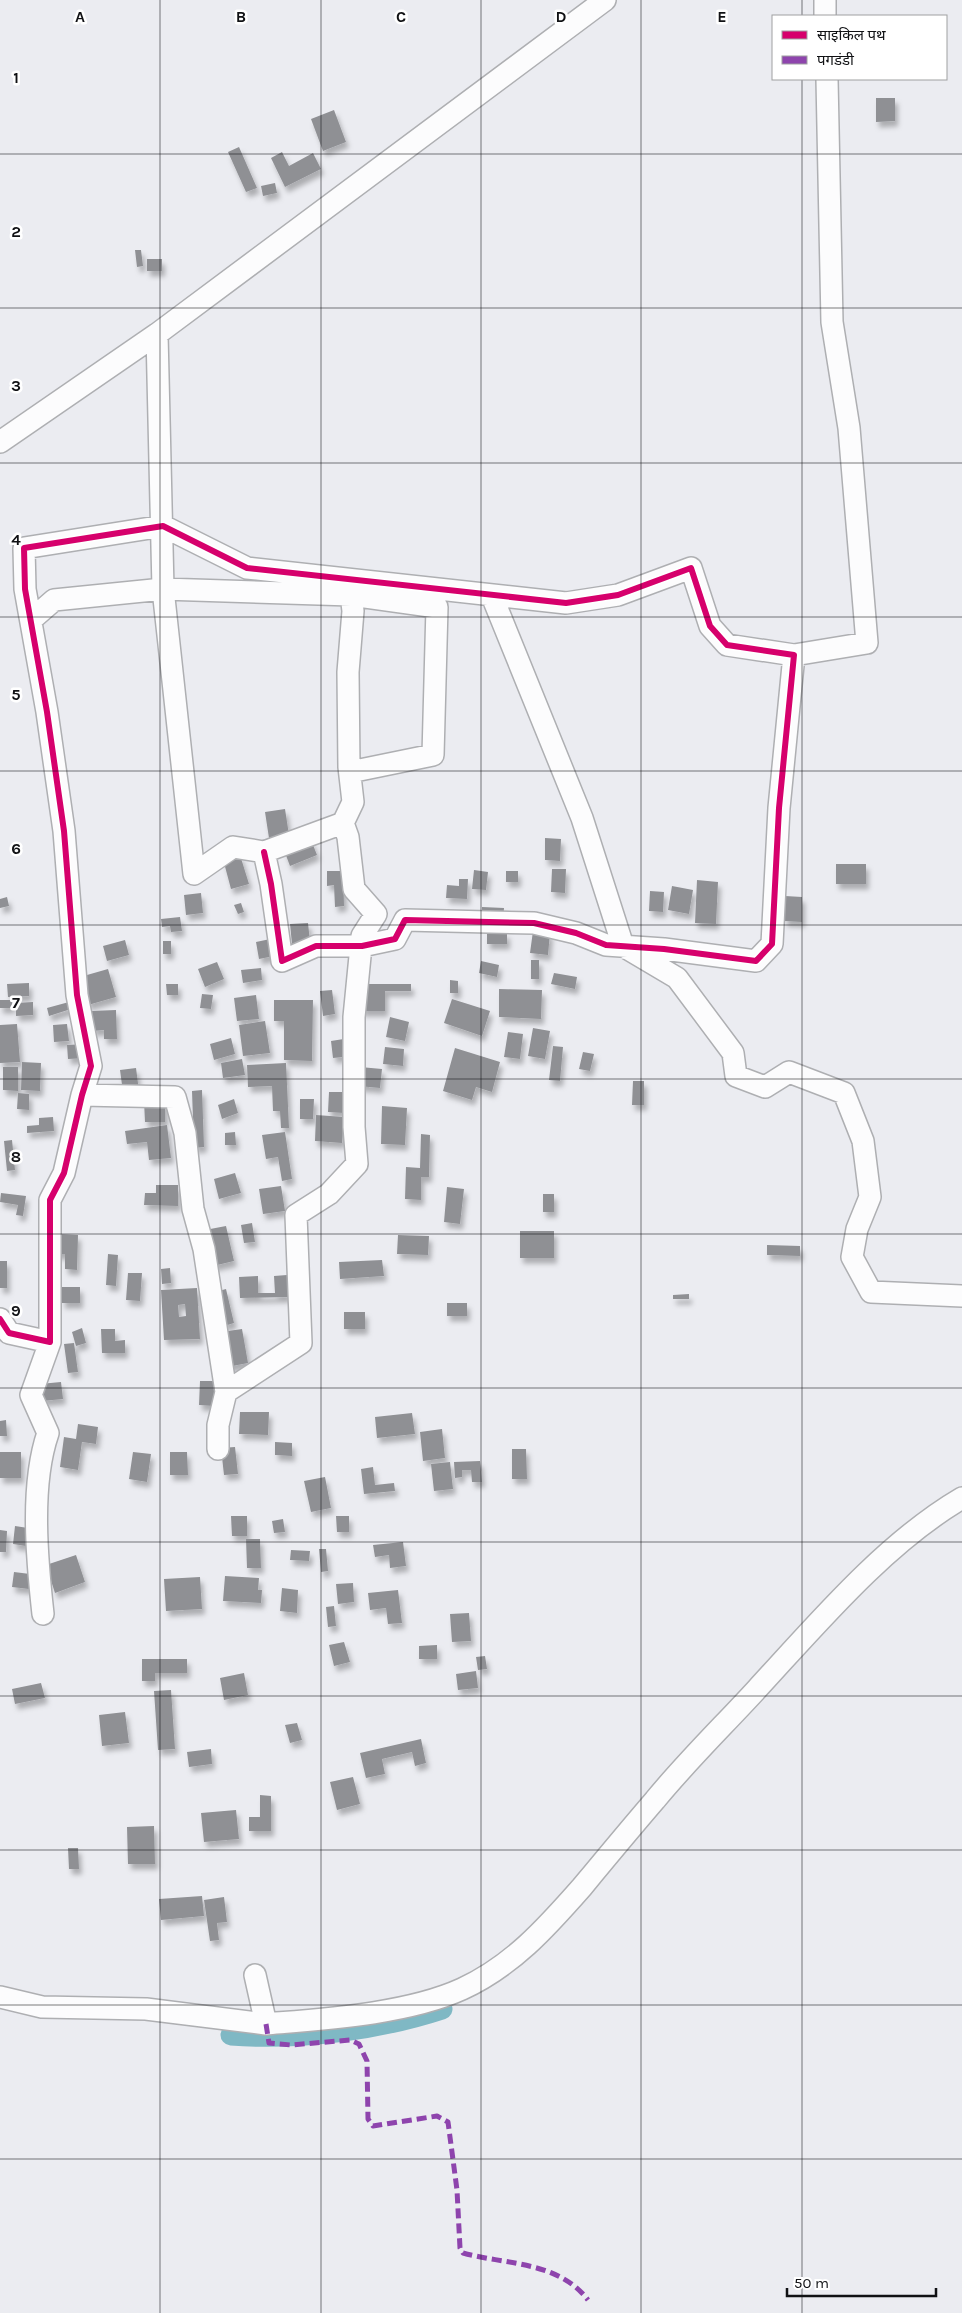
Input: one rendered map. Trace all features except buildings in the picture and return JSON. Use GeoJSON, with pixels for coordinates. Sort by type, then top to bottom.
{"type":"FeatureCollection","features":[{"type":"Feature","properties":{"kind":"street"},"geometry":{"type":"LineString","coordinates":[[0,442],[157,334],[605,0]]}},
{"type":"Feature","properties":{"kind":"street"},"geometry":{"type":"LineString","coordinates":[[825,0],[825,15]]}},
{"type":"Feature","properties":{"kind":"street"},"geometry":{"type":"LineString","coordinates":[[42,1614],[36,1546],[41,1454],[48,1433],[31,1394],[50,1342],[50,1200],[64,1173],[82,1095],[91,1066],[77,995],[64,831],[47,712],[25,589],[24,548],[163,526],[247,568],[566,603],[618,595],[691,568],[710,626],[727,645],[794,655],[867,643],[849,428],[832,322],[827,80]]}},
{"type":"Feature","properties":{"kind":"street"},"geometry":{"type":"LineString","coordinates":[[157,334],[164,589],[194,874],[233,847],[264,852],[343,823],[353,802],[350,772],[348,672],[353,611],[351,595]]}},
{"type":"Feature","properties":{"kind":"street"},"geometry":{"type":"LineString","coordinates":[[30,620],[54,600],[164,589],[351,595],[437,607],[433,755],[350,772]]}},
{"type":"Feature","properties":{"kind":"street"},"geometry":{"type":"LineString","coordinates":[[492,596],[582,818],[623,946],[677,978],[733,1053],[736,1076],[765,1087],[789,1072],[844,1094],[863,1141],[870,1197],[857,1229],[852,1257],[871,1292],[962,1296]]}},
{"type":"Feature","properties":{"kind":"street"},"geometry":{"type":"LineString","coordinates":[[264,852],[271,884],[282,961],[316,946],[362,946],[395,938],[405,920],[534,923],[576,933],[606,945],[756,961],[772,944],[779,808],[794,655]]}},
{"type":"Feature","properties":{"kind":"street"},"geometry":{"type":"LineString","coordinates":[[226,1392],[301,1343],[296,1215],[329,1194],[357,1164],[354,1127],[354,1017],[362,936],[376,914],[354,889],[348,837],[343,823]]}},
{"type":"Feature","properties":{"kind":"street"},"geometry":{"type":"LineString","coordinates":[[82,1095],[175,1098],[185,1133],[193,1209],[204,1248],[226,1392],[218,1424],[218,1448]]}},
{"type":"Feature","properties":{"kind":"street"},"geometry":{"type":"LineString","coordinates":[[0,1320],[9,1333],[50,1342]]}},
{"type":"Feature","properties":{"kind":"street"},"geometry":{"type":"LineString","coordinates":[[0,1997],[42,2007],[146,2010],[266,2024],[338,2018],[421,2002],[460,1990],[487,1976],[514,1957],[541,1934],[666,1786],[826,1613],[883,1558],[962,1498]]}},
{"type":"Feature","properties":{"kind":"street"},"geometry":{"type":"LineString","coordinates":[[255,1976],[266,2024]]}},
{"type":"Feature","properties":{"kind":"waterway"},"geometry":{"type":"LineString","coordinates":[[231,2035],[284,2036],[338,2032],[392,2023],[442,2009]]}},
{"type":"Feature","properties":{"kind":"marked path"},"geometry":{"type":"LineString","coordinates":[[266,2024],[269,2043],[291,2045],[350,2040],[359,2044],[367,2061],[368,2119],[373,2126],[437,2116],[448,2122],[457,2190],[460,2248],[463,2253],[531,2266],[547,2271],[576,2287],[588,2300]]}},
{"type":"Feature","properties":{"kind":"cycle path"},"geometry":{"type":"LineString","coordinates":[[0,1319],[9,1333],[50,1342],[50,1200],[64,1173],[82,1095],[91,1066],[77,995],[64,831],[47,712],[25,589],[24,548],[163,526],[247,568],[566,603],[618,595],[691,568],[710,626],[727,645],[794,655],[779,808],[772,944],[756,961],[664,949],[606,945],[576,933],[534,923],[405,920],[395,939],[362,946],[316,946],[282,961],[271,884],[264,852]]}}]}
